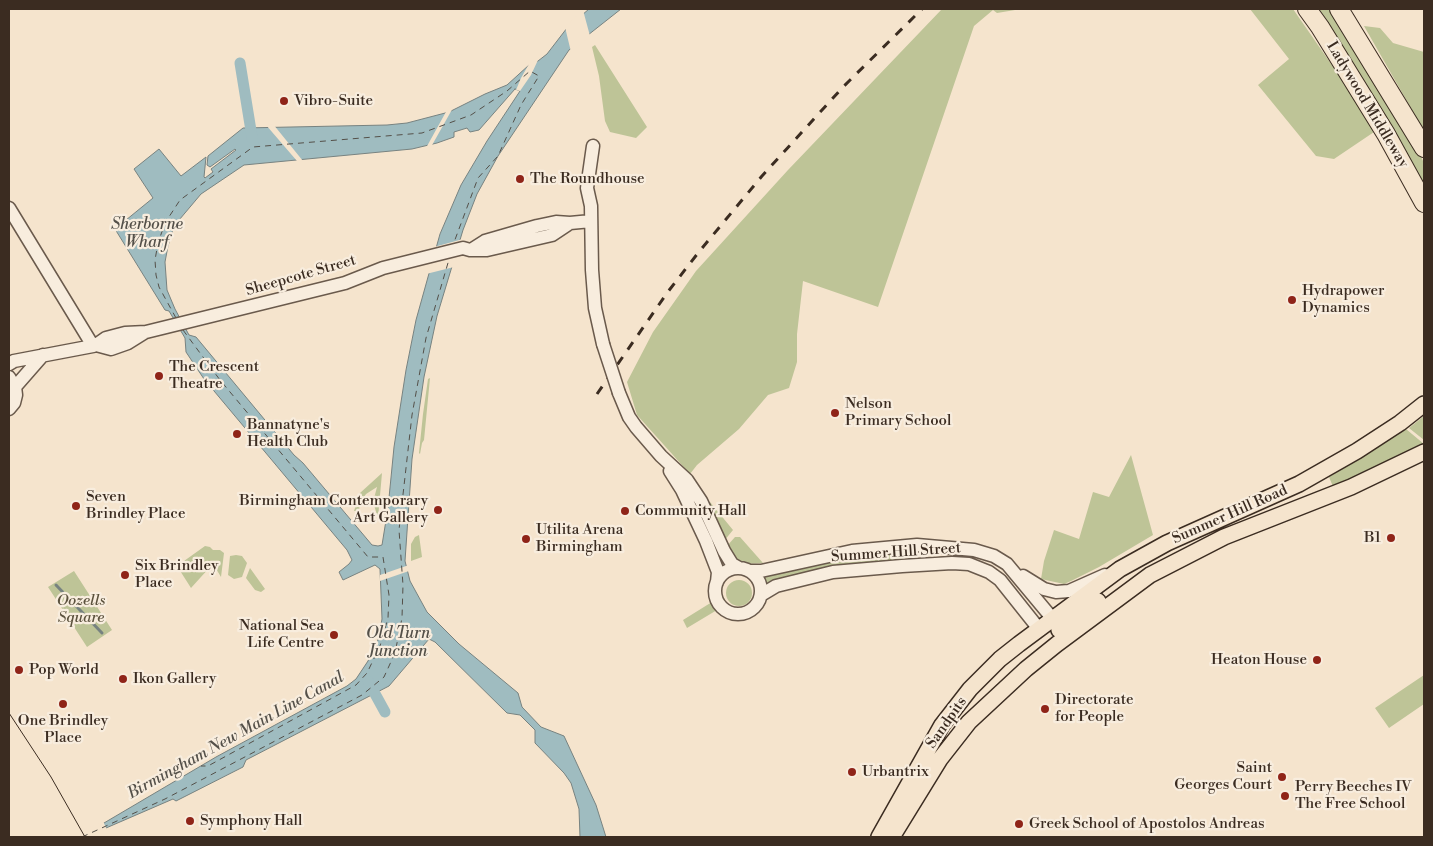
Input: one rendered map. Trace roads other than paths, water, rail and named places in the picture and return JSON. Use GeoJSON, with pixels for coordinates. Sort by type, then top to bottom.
{"type":"FeatureCollection","features":[{"type":"Feature","properties":{"kind":"highway","name":"Ladywood Middleway"},"geometry":{"type":"LineString","coordinates":[[1307,9],[1381,126],[1424,203]]}},
{"type":"Feature","properties":{"kind":"highway","name":"Ladywood Middleway"},"geometry":{"type":"LineString","coordinates":[[1339,9],[1424,148]]}},
{"type":"Feature","properties":{"kind":"main road","name":"Summer Hill Road"},"geometry":{"type":"LineString","coordinates":[[1052,618],[1120,569],[1167,543],[1298,484],[1357,451],[1400,423],[1424,404]]}},
{"type":"Feature","properties":{"kind":"main road","name":"Summer Hill Road"},"geometry":{"type":"LineString","coordinates":[[1049,636],[1107,594],[1150,575],[1224,537],[1351,488],[1424,452]]}},
{"type":"Feature","properties":{"kind":"main road"},"geometry":{"type":"LineString","coordinates":[[1049,636],[1052,618]]}},
{"type":"Feature","properties":{"kind":"main road","name":"Sandpits"},"geometry":{"type":"LineString","coordinates":[[878,837],[942,725],[970,689],[1000,659],[1049,636]]}},
{"type":"Feature","properties":{"kind":"main road","name":"Sandpits"},"geometry":{"type":"LineString","coordinates":[[892,837],[940,759],[969,722],[1026,669],[1049,636]]}},
{"type":"Feature","properties":{"kind":"street"},"geometry":{"type":"LineString","coordinates":[[591,206],[590,221],[595,308],[603,344],[619,393],[629,417],[661,456],[682,490],[706,541],[718,572],[718,582]]}},
{"type":"Feature","properties":{"kind":"street"},"geometry":{"type":"LineString","coordinates":[[9,208],[93,346],[14,361],[9,364]]}},
{"type":"Feature","properties":{"kind":"street","name":"Sheepcote Street"},"geometry":{"type":"LineString","coordinates":[[146,332],[345,283],[383,268],[421,264],[464,251],[485,241],[537,226],[556,222],[590,221]]}},
{"type":"Feature","properties":{"kind":"street"},"geometry":{"type":"LineString","coordinates":[[9,409],[14,404],[16,395],[12,382],[43,356]]}},
{"type":"Feature","properties":{"kind":"street"},"geometry":{"type":"LineString","coordinates":[[661,456],[687,480],[700,501],[732,564],[744,570],[760,583],[761,595],[758,603],[750,611],[742,614],[732,613],[721,606],[717,600],[715,589],[726,572],[744,570]]}},
{"type":"Feature","properties":{"kind":"street","name":"Summer Hill Street"},"geometry":{"type":"LineString","coordinates":[[744,570],[761,571],[852,551],[917,545],[953,547],[983,552],[1007,564],[1052,618]]}},
{"type":"Feature","properties":{"kind":"street","name":"Summer Hill Street"},"geometry":{"type":"LineString","coordinates":[[761,595],[776,586],[833,572],[952,563],[969,564],[989,572],[1000,580],[1049,636]]}},
{"type":"Feature","properties":{"kind":"street","name":"Summer Hill Street"},"geometry":{"type":"LineString","coordinates":[[1014,571],[1044,590],[1056,592],[1069,591],[1120,569]]}},
{"type":"Feature","properties":{"kind":"water","name":"Old Turn Junction"},"geometry":{"type":"Polygon","coordinates":[[[589,9],[621,9],[569,50],[498,156],[477,194],[463,230],[437,316],[424,377],[412,459],[405,561],[410,581],[427,612],[459,644],[518,693],[522,707],[541,727],[564,736],[596,805],[606,837],[580,837],[579,809],[571,783],[535,743],[535,730],[520,715],[507,713],[435,642],[429,639],[389,686],[246,760],[243,767],[176,801],[173,799],[106,828],[75,837],[104,823],[216,757],[347,686],[356,679],[368,661],[378,640],[382,619],[380,569],[375,565],[343,580],[339,572],[352,560],[347,550],[204,379],[186,352],[185,338],[169,311],[165,310],[115,229],[153,198],[134,169],[159,149],[181,176],[206,157],[205,178],[213,172],[211,169],[236,150],[210,167],[207,165],[208,156],[243,128],[387,125],[407,123],[449,112],[507,85],[529,65],[547,54],[567,28],[589,9]],[[515,89],[479,130],[470,132],[467,128],[454,132],[454,137],[437,143],[412,149],[244,165],[201,194],[174,226],[165,262],[167,290],[189,335],[196,337],[372,545],[382,545],[406,370],[416,320],[440,234],[461,185],[520,91],[515,89]]]}},
{"type":"Feature","properties":{"kind":"waterway","name":"Sherborne Wharf"},"geometry":{"type":"LineString","coordinates":[[240,63],[253,143]]}},
{"type":"Feature","properties":{"kind":"waterway"},"geometry":{"type":"LineString","coordinates":[[56,585],[102,633]]}},
{"type":"Feature","properties":{"kind":"waterway"},"geometry":{"type":"LineString","coordinates":[[368,681],[385,712]]}},
{"type":"Feature","properties":{"kind":"tram line"},"geometry":{"type":"LineString","coordinates":[[9,713],[51,777],[85,837]]}},
{"type":"Feature","properties":{"kind":"railway"},"geometry":{"type":"LineString","coordinates":[[597,394],[667,293],[762,176],[843,87],[922,9]]}},
{"type":"Feature","properties":{"kind":"place","name":"Vibro-Suite"},"geometry":{"type":"Point","coordinates":[284,101]}},
{"type":"Feature","properties":{"kind":"place","name":"The Roundhouse"},"geometry":{"type":"Point","coordinates":[520,179]}},
{"type":"Feature","properties":{"kind":"place","name":"Hydrapower Dynamics"},"geometry":{"type":"Point","coordinates":[1292,300]}},
{"type":"Feature","properties":{"kind":"place","name":"The Crescent Theatre"},"geometry":{"type":"Point","coordinates":[159,376]}},
{"type":"Feature","properties":{"kind":"place","name":"Nelson Primary School"},"geometry":{"type":"Point","coordinates":[835,413]}},
{"type":"Feature","properties":{"kind":"place","name":"Bannatyne's Health Club"},"geometry":{"type":"Point","coordinates":[237,434]}},
{"type":"Feature","properties":{"kind":"place","name":"Seven Brindley Place"},"geometry":{"type":"Point","coordinates":[76,506]}},
{"type":"Feature","properties":{"kind":"place","name":"Birmingham Contemporary Art Gallery"},"geometry":{"type":"Point","coordinates":[438,510]}},
{"type":"Feature","properties":{"kind":"place","name":"Community Hall"},"geometry":{"type":"Point","coordinates":[625,511]}},
{"type":"Feature","properties":{"kind":"place","name":"B1"},"geometry":{"type":"Point","coordinates":[1391,538]}},
{"type":"Feature","properties":{"kind":"place","name":"Utilita Arena Birmingham"},"geometry":{"type":"Point","coordinates":[526,539]}},
{"type":"Feature","properties":{"kind":"place","name":"Six Brindley Place"},"geometry":{"type":"Point","coordinates":[125,575]}},
{"type":"Feature","properties":{"kind":"place","name":"National Sea Life Centre"},"geometry":{"type":"Point","coordinates":[334,635]}},
{"type":"Feature","properties":{"kind":"place","name":"Heaton House"},"geometry":{"type":"Point","coordinates":[1317,660]}},
{"type":"Feature","properties":{"kind":"place","name":"Pop World"},"geometry":{"type":"Point","coordinates":[19,670]}},
{"type":"Feature","properties":{"kind":"place","name":"Ikon Gallery"},"geometry":{"type":"Point","coordinates":[123,679]}},
{"type":"Feature","properties":{"kind":"place","name":"One Brindley Place"},"geometry":{"type":"Point","coordinates":[63,704]}},
{"type":"Feature","properties":{"kind":"place","name":"Directorate for People"},"geometry":{"type":"Point","coordinates":[1045,709]}},
{"type":"Feature","properties":{"kind":"place","name":"Urbantrix"},"geometry":{"type":"Point","coordinates":[852,772]}},
{"type":"Feature","properties":{"kind":"place","name":"Saint Georges Court"},"geometry":{"type":"Point","coordinates":[1282,777]}},
{"type":"Feature","properties":{"kind":"place","name":"Perry Beeches IV The Free School"},"geometry":{"type":"Point","coordinates":[1285,796]}},
{"type":"Feature","properties":{"kind":"place","name":"Symphony Hall"},"geometry":{"type":"Point","coordinates":[190,821]}},
{"type":"Feature","properties":{"kind":"place","name":"Greek School of Apostolos Andreas"},"geometry":{"type":"Point","coordinates":[1019,824]}},
{"type":"Feature","properties":{"kind":"park label","name":"Oozells Square"},"geometry":{"type":"Point","coordinates":[81,610]}},
{"type":"Feature","properties":{"kind":"water label","name":"Birmingham New Main Line Canal"},"geometry":{"type":"Point","coordinates":[236,736]}}]}
